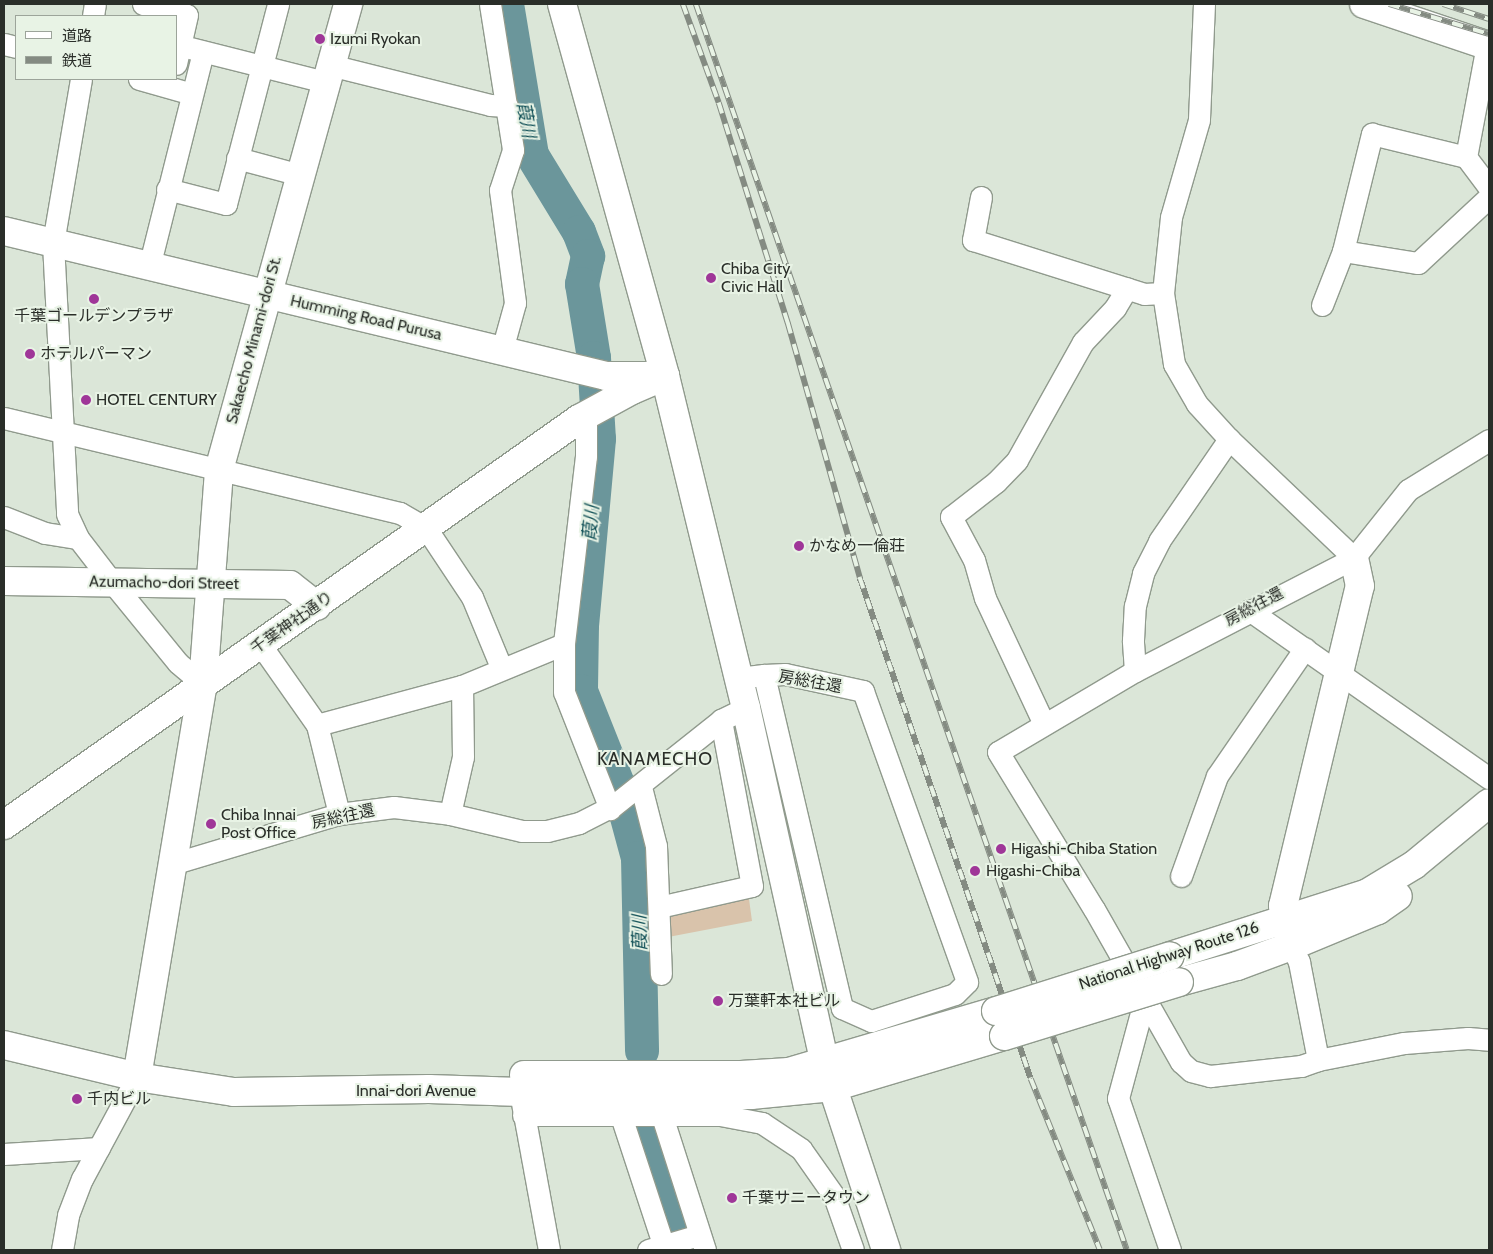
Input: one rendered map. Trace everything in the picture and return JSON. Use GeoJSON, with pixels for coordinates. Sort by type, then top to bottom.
{"type":"FeatureCollection","features":[{"type":"Feature","properties":{"kind":"main road","name":"Sakaecho Minami-dori St."},"geometry":{"type":"LineString","coordinates":[[172,864],[202,684],[219,470],[348,4]]}},
{"type":"Feature","properties":{"kind":"main road"},"geometry":{"type":"LineString","coordinates":[[562,4],[751,677],[746,708],[829,1075],[886,1250]]}},
{"type":"Feature","properties":{"kind":"main road"},"geometry":{"type":"LineString","coordinates":[[1364,4],[1488,45]]}},
{"type":"Feature","properties":{"kind":"main road","name":"Humming Road Purusa"},"geometry":{"type":"LineString","coordinates":[[4,231],[594,373],[665,376]]}},
{"type":"Feature","properties":{"kind":"main road","name":"千葉神社通り"},"geometry":{"type":"LineString","coordinates":[[4,825],[426,528],[589,420],[665,376]]}},
{"type":"Feature","properties":{"kind":"main road"},"geometry":{"type":"LineString","coordinates":[[1291,946],[1284,919],[1283,906],[1341,675],[1360,586],[1354,558]]}},
{"type":"Feature","properties":{"kind":"main road","name":"Azumacho-dori Street"},"geometry":{"type":"LineString","coordinates":[[4,581],[290,585],[316,606]]}},
{"type":"Feature","properties":{"kind":"main road","name":"National Highway Route 126"},"geometry":{"type":"LineString","coordinates":[[1000,1023],[1170,956],[1366,894],[1414,865],[1489,803]]}},
{"type":"Feature","properties":{"kind":"main road","name":"National Highway Route 126"},"geometry":{"type":"LineString","coordinates":[[829,1075],[1000,1023],[1179,982],[1237,966],[1291,946],[1378,910],[1489,827]]}},
{"type":"Feature","properties":{"kind":"main road"},"geometry":{"type":"LineString","coordinates":[[138,1070],[172,864]]}},
{"type":"Feature","properties":{"kind":"main road","name":"Innai-dori Avenue"},"geometry":{"type":"LineString","coordinates":[[4,1030],[138,1070],[235,1076],[741,1076],[789,1072],[829,1075]]}},
{"type":"Feature","properties":{"kind":"main road","name":"Innai-dori Avenue"},"geometry":{"type":"LineString","coordinates":[[4,1045],[138,1070],[234,1092],[428,1090],[522,1104],[751,1095],[829,1075]]}},
{"type":"Feature","properties":{"kind":"street"},"geometry":{"type":"LineString","coordinates":[[144,4],[187,16],[179,55],[203,52],[260,67],[328,74],[490,105],[507,106]]}},
{"type":"Feature","properties":{"kind":"street"},"geometry":{"type":"LineString","coordinates":[[167,189],[226,204],[260,67],[278,4]]}},
{"type":"Feature","properties":{"kind":"street"},"geometry":{"type":"LineString","coordinates":[[490,4],[513,150],[500,190],[515,304],[502,350]]}},
{"type":"Feature","properties":{"kind":"street"},"geometry":{"type":"LineString","coordinates":[[1204,4],[1199,120],[1171,217],[1163,292],[1174,364],[1196,404],[1229,439],[1354,558]]}},
{"type":"Feature","properties":{"kind":"street"},"geometry":{"type":"LineString","coordinates":[[1466,157],[1488,45]]}},
{"type":"Feature","properties":{"kind":"street"},"geometry":{"type":"LineString","coordinates":[[149,267],[167,189],[203,52]]}},
{"type":"Feature","properties":{"kind":"street"},"geometry":{"type":"LineString","coordinates":[[81,80],[53,242],[67,514],[78,538],[112,582],[178,663],[202,684]]}},
{"type":"Feature","properties":{"kind":"street"},"geometry":{"type":"LineString","coordinates":[[147,80],[171,83],[192,94]]}},
{"type":"Feature","properties":{"kind":"street"},"geometry":{"type":"LineString","coordinates":[[1322,305],[1343,251],[1372,134],[1466,157],[1489,187]]}},
{"type":"Feature","properties":{"kind":"street"},"geometry":{"type":"LineString","coordinates":[[237,158],[300,175]]}},
{"type":"Feature","properties":{"kind":"street"},"geometry":{"type":"LineString","coordinates":[[981,197],[973,240],[1144,294],[1163,292]]}},
{"type":"Feature","properties":{"kind":"street"},"geometry":{"type":"LineString","coordinates":[[1343,251],[1418,263],[1489,197]]}},
{"type":"Feature","properties":{"kind":"street"},"geometry":{"type":"LineString","coordinates":[[1044,724],[985,598],[974,560],[951,516],[996,482],[1018,460],[1083,342],[1115,308],[1126,288]]}},
{"type":"Feature","properties":{"kind":"street"},"geometry":{"type":"LineString","coordinates":[[4,418],[400,513],[426,528],[472,597],[501,667]]}},
{"type":"Feature","properties":{"kind":"street"},"geometry":{"type":"LineString","coordinates":[[589,420],[564,644],[564,692],[611,808]]}},
{"type":"Feature","properties":{"kind":"street"},"geometry":{"type":"LineString","coordinates":[[1135,670],[1132,640],[1135,606],[1143,573],[1158,541],[1229,439]]}},
{"type":"Feature","properties":{"kind":"street","name":"房総往還"},"geometry":{"type":"LineString","coordinates":[[1145,998],[998,752],[1135,670],[1249,610],[1354,558],[1408,490],[1489,440]]}},
{"type":"Feature","properties":{"kind":"street"},"geometry":{"type":"LineString","coordinates":[[4,517],[45,533],[78,538]]}},
{"type":"Feature","properties":{"kind":"street"},"geometry":{"type":"LineString","coordinates":[[1249,610],[1489,778]]}},
{"type":"Feature","properties":{"kind":"street"},"geometry":{"type":"LineString","coordinates":[[260,644],[317,724],[339,814]]}},
{"type":"Feature","properties":{"kind":"street"},"geometry":{"type":"LineString","coordinates":[[317,724],[462,686],[501,667],[564,644]]}},
{"type":"Feature","properties":{"kind":"street"},"geometry":{"type":"LineString","coordinates":[[1181,876],[1217,776],[1305,648]]}},
{"type":"Feature","properties":{"kind":"street","name":"房総往還"},"geometry":{"type":"LineString","coordinates":[[785,674],[863,691],[967,982],[955,994],[871,1021],[842,1008],[751,677],[785,674]]}},
{"type":"Feature","properties":{"kind":"street"},"geometry":{"type":"LineString","coordinates":[[450,814],[463,757],[462,686]]}},
{"type":"Feature","properties":{"kind":"street"},"geometry":{"type":"LineString","coordinates":[[660,974],[655,831],[636,790],[721,720],[746,708]]}},
{"type":"Feature","properties":{"kind":"street"},"geometry":{"type":"LineString","coordinates":[[659,907],[752,886],[721,720]]}},
{"type":"Feature","properties":{"kind":"street","name":"房総往還"},"geometry":{"type":"LineString","coordinates":[[172,864],[339,814],[394,807],[450,814],[522,831],[547,831],[579,823],[611,808],[636,790]]}},
{"type":"Feature","properties":{"kind":"street"},"geometry":{"type":"LineString","coordinates":[[1291,946],[1299,962],[1318,1060]]}},
{"type":"Feature","properties":{"kind":"street"},"geometry":{"type":"LineString","coordinates":[[1145,998],[1182,1062],[1191,1071],[1210,1076],[1301,1066],[1318,1060],[1404,1043],[1468,1038],[1489,1040]]}},
{"type":"Feature","properties":{"kind":"street"},"geometry":{"type":"LineString","coordinates":[[1145,998],[1118,1098],[1170,1250]]}},
{"type":"Feature","properties":{"kind":"street"},"geometry":{"type":"LineString","coordinates":[[62,1250],[68,1215],[138,1070]]}},
{"type":"Feature","properties":{"kind":"street"},"geometry":{"type":"LineString","coordinates":[[549,1250],[522,1104],[621,1116],[720,1115],[762,1123],[801,1149],[834,1196],[853,1250]]}},
{"type":"Feature","properties":{"kind":"street"},"geometry":{"type":"LineString","coordinates":[[621,1116],[662,1247],[699,1241],[662,1116]]}},
{"type":"Feature","properties":{"kind":"street"},"geometry":{"type":"LineString","coordinates":[[4,1154],[99,1148]]}},
{"type":"Feature","properties":{"kind":"shaded area"},"geometry":{"type":"Polygon","coordinates":[[[740,893],[749,899],[752,921],[663,938],[667,910],[740,893]]]}},
{"type":"Feature","properties":{"kind":"waterway","name":"葭川"},"geometry":{"type":"LineString","coordinates":[[507,4],[532,155],[579,232],[588,256],[582,284],[594,358],[599,439],[582,625],[581,691],[618,784],[638,858],[642,1051]]}},
{"type":"Feature","properties":{"kind":"waterway","name":"葭川"},"geometry":{"type":"LineString","coordinates":[[643,1126],[687,1250]]}},
{"type":"Feature","properties":{"kind":"railway"},"geometry":{"type":"LineString","coordinates":[[683,4],[719,103],[788,323],[860,578],[1031,1079],[1100,1250]]}},
{"type":"Feature","properties":{"kind":"railway"},"geometry":{"type":"LineString","coordinates":[[696,4],[1127,1250]]}},
{"type":"Feature","properties":{"kind":"railway"},"geometry":{"type":"LineString","coordinates":[[1389,4],[1489,34]]}},
{"type":"Feature","properties":{"kind":"railway"},"geometry":{"type":"LineString","coordinates":[[1443,4],[1489,19]]}},
{"type":"Feature","properties":{"kind":"place","name":"Izumi Ryokan"},"geometry":{"type":"Point","coordinates":[320,39]}},
{"type":"Feature","properties":{"kind":"place","name":"Chiba City Civic Hall"},"geometry":{"type":"Point","coordinates":[711,278]}},
{"type":"Feature","properties":{"kind":"place","name":"千葉ゴールデンプラザ"},"geometry":{"type":"Point","coordinates":[94,299]}},
{"type":"Feature","properties":{"kind":"place","name":"ホテルパーマン"},"geometry":{"type":"Point","coordinates":[30,354]}},
{"type":"Feature","properties":{"kind":"place","name":"HOTEL CENTURY"},"geometry":{"type":"Point","coordinates":[86,400]}},
{"type":"Feature","properties":{"kind":"place","name":"かなめ一倫荘"},"geometry":{"type":"Point","coordinates":[799,546]}},
{"type":"Feature","properties":{"kind":"place","name":"Chiba Innai Post Office"},"geometry":{"type":"Point","coordinates":[211,824]}},
{"type":"Feature","properties":{"kind":"place","name":"Higashi-Chiba Station"},"geometry":{"type":"Point","coordinates":[1001,849]}},
{"type":"Feature","properties":{"kind":"place","name":"Higashi-Chiba"},"geometry":{"type":"Point","coordinates":[975,871]}},
{"type":"Feature","properties":{"kind":"place","name":"万葉軒本社ビル"},"geometry":{"type":"Point","coordinates":[718,1001]}},
{"type":"Feature","properties":{"kind":"place","name":"千内ビル"},"geometry":{"type":"Point","coordinates":[77,1099]}},
{"type":"Feature","properties":{"kind":"place","name":"千葉サニータウン"},"geometry":{"type":"Point","coordinates":[732,1198]}},
{"type":"Feature","properties":{"kind":"district","name":"KANAMECHO"},"geometry":{"type":"Point","coordinates":[655,759]}}]}
